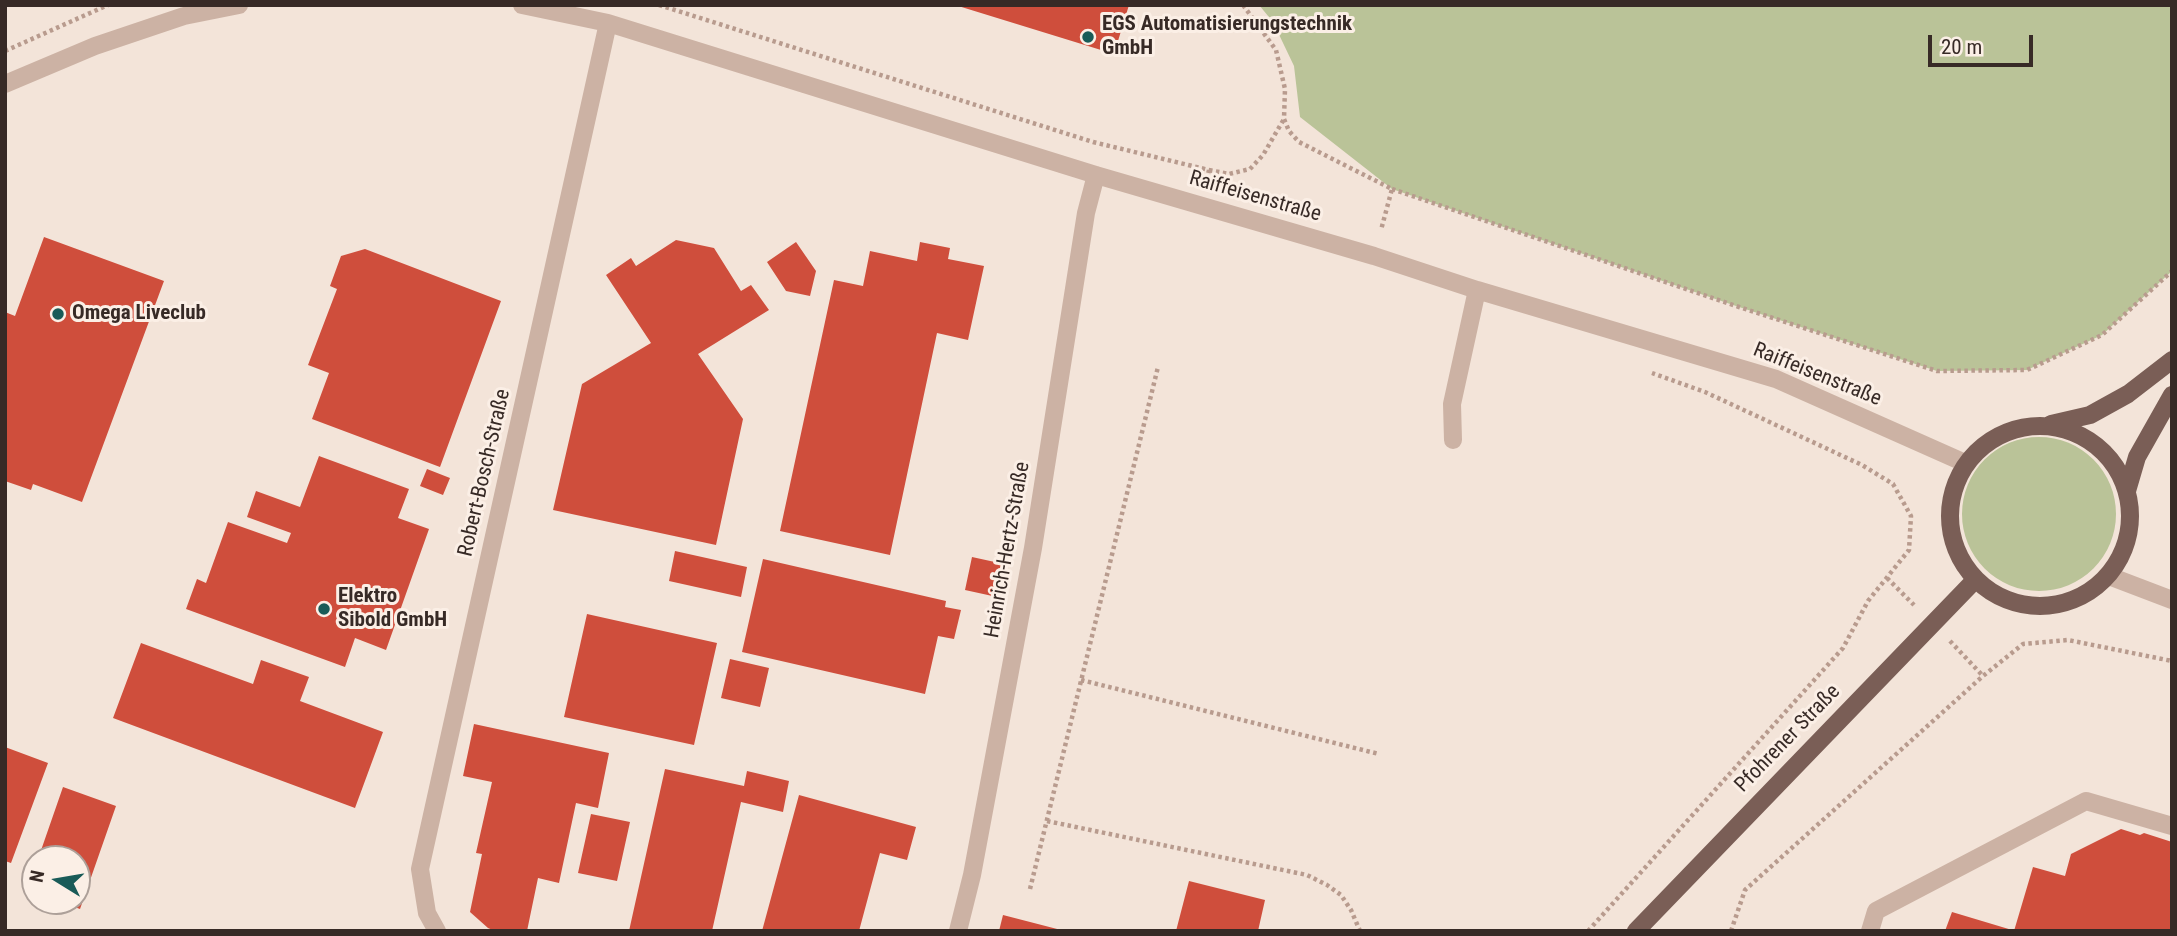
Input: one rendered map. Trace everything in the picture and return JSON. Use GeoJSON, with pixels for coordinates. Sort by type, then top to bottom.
{"type":"FeatureCollection","features":[{"type":"Feature","properties":{"kind":"main road"},"geometry":{"type":"LineString","coordinates":[[2044,426],[2071,431],[2096,445],[2116,466],[2127,491],[2131,521],[2124,550],[2109,576],[2086,595],[2058,606],[2028,606],[2000,597],[1975,580],[1959,556],[1951,529],[1951,500],[1965,463],[1982,447],[2011,430],[2044,426],[2090,415],[2128,394],[2172,360]]}},
{"type":"Feature","properties":{"kind":"main road"},"geometry":{"type":"LineString","coordinates":[[2127,491],[2137,457],[2172,395]]}},
{"type":"Feature","properties":{"kind":"main road","name":"Pfohrener Straße"},"geometry":{"type":"LineString","coordinates":[[1636,931],[1975,580]]}},
{"type":"Feature","properties":{"kind":"street"},"geometry":{"type":"LineString","coordinates":[[5,85],[95,46],[184,16],[239,5]]}},
{"type":"Feature","properties":{"kind":"street","name":"Raiffeisenstraße"},"geometry":{"type":"LineString","coordinates":[[522,5],[608,23],[1096,175],[1374,256],[1477,290],[1776,379],[1965,463]]}},
{"type":"Feature","properties":{"kind":"street","name":"Robert-Bosch-Straße"},"geometry":{"type":"LineString","coordinates":[[437,931],[427,913],[420,869],[608,23]]}},
{"type":"Feature","properties":{"kind":"street","name":"Heinrich-Hertz-Straße"},"geometry":{"type":"LineString","coordinates":[[958,931],[972,875],[1033,548],[1087,213],[1096,175]]}},
{"type":"Feature","properties":{"kind":"street"},"geometry":{"type":"LineString","coordinates":[[1453,440],[1452,404],[1477,290]]}},
{"type":"Feature","properties":{"kind":"street"},"geometry":{"type":"LineString","coordinates":[[2109,576],[2172,600]]}},
{"type":"Feature","properties":{"kind":"street"},"geometry":{"type":"LineString","coordinates":[[1870,931],[1875,911],[2086,801],[2172,825]]}},
{"type":"Feature","properties":{"kind":"path"},"geometry":{"type":"LineString","coordinates":[[5,51],[107,5]]}},
{"type":"Feature","properties":{"kind":"path"},"geometry":{"type":"LineString","coordinates":[[1243,5],[1276,50],[1284,89],[1284,118],[1289,131],[1299,142],[1392,190],[1937,371],[2027,370],[2102,335],[2172,271]]}},
{"type":"Feature","properties":{"kind":"path"},"geometry":{"type":"LineString","coordinates":[[1209,170],[1229,174],[1250,169],[1263,155],[1284,118]]}},
{"type":"Feature","properties":{"kind":"path"},"geometry":{"type":"LineString","coordinates":[[1374,256],[1392,190]]}},
{"type":"Feature","properties":{"kind":"path"},"geometry":{"type":"LineString","coordinates":[[1030,889],[1158,368]]}},
{"type":"Feature","properties":{"kind":"path"},"geometry":{"type":"LineString","coordinates":[[1588,931],[1843,648],[1868,601],[1909,550],[1911,516],[1893,484],[1862,465],[1705,392],[1641,369]]}},
{"type":"Feature","properties":{"kind":"path"},"geometry":{"type":"LineString","coordinates":[[1731,931],[1745,890],[1983,676],[2023,644],[2068,640],[2172,661]]}},
{"type":"Feature","properties":{"kind":"path"},"geometry":{"type":"LineString","coordinates":[[1082,680],[1379,754]]}},
{"type":"Feature","properties":{"kind":"path"},"geometry":{"type":"LineString","coordinates":[[1047,821],[1307,875],[1327,884],[1341,895],[1360,931]]}},
{"type":"Feature","properties":{"kind":"green space"},"geometry":{"type":"Polygon","coordinates":[[[1259,5],[2172,5],[2172,271],[2102,335],[2027,370],[1937,371],[1392,189],[1300,117],[1294,66],[1273,22],[1259,5]]]}},
{"type":"Feature","properties":{"kind":"green space"},"geometry":{"type":"Polygon","coordinates":[[[2039,437],[2068,443],[2093,460],[2110,485],[2116,514],[2110,543],[2093,568],[2068,585],[2039,591],[2010,585],[1985,568],[1968,543],[1962,514],[1968,485],[1985,460],[2010,443],[2039,437]]]}},
{"type":"Feature","properties":{"kind":"building","name":"EGS Automatisierungstechnik GmbH"},"geometry":{"type":"Polygon","coordinates":[[[955,5],[1129,5],[1114,54],[955,5]]]}},
{"type":"Feature","properties":{"kind":"building"},"geometry":{"type":"Polygon","coordinates":[[[44,237],[164,281],[82,502],[33,484],[31,490],[5,481],[5,312],[15,316],[44,237]]]}},
{"type":"Feature","properties":{"kind":"building"},"geometry":{"type":"Polygon","coordinates":[[[676,240],[714,248],[741,291],[751,285],[769,310],[698,354],[743,419],[716,545],[553,510],[582,384],[651,343],[606,275],[631,258],[636,266],[676,240]]]}},
{"type":"Feature","properties":{"kind":"building"},"geometry":{"type":"Polygon","coordinates":[[[796,242],[816,271],[810,296],[786,291],[767,262],[796,242]]]}},
{"type":"Feature","properties":{"kind":"building"},"geometry":{"type":"Polygon","coordinates":[[[920,242],[950,248],[948,259],[984,266],[968,340],[937,333],[890,555],[780,531],[834,280],[863,286],[870,251],[917,261],[920,242]]]}},
{"type":"Feature","properties":{"kind":"building"},"geometry":{"type":"Polygon","coordinates":[[[365,249],[501,301],[440,467],[312,419],[329,373],[308,365],[337,289],[330,286],[341,256],[365,249]]]}},
{"type":"Feature","properties":{"kind":"building"},"geometry":{"type":"Polygon","coordinates":[[[319,456],[409,489],[398,518],[429,529],[386,650],[355,638],[345,667],[186,609],[197,579],[206,583],[228,522],[287,543],[291,533],[247,517],[256,491],[300,507],[319,456]]]}},
{"type":"Feature","properties":{"kind":"building"},"geometry":{"type":"Polygon","coordinates":[[[427,469],[450,478],[443,495],[420,486],[427,469]]]}},
{"type":"Feature","properties":{"kind":"building"},"geometry":{"type":"Polygon","coordinates":[[[675,551],[747,567],[741,597],[669,581],[675,551]]]}},
{"type":"Feature","properties":{"kind":"building"},"geometry":{"type":"Polygon","coordinates":[[[972,557],[1004,564],[997,597],[965,590],[972,557]]]}},
{"type":"Feature","properties":{"kind":"building"},"geometry":{"type":"Polygon","coordinates":[[[763,559],[946,601],[945,607],[961,610],[954,639],[938,636],[925,694],[742,652],[763,559]]]}},
{"type":"Feature","properties":{"kind":"building"},"geometry":{"type":"Polygon","coordinates":[[[587,614],[717,643],[694,745],[564,717],[587,614]]]}},
{"type":"Feature","properties":{"kind":"building"},"geometry":{"type":"Polygon","coordinates":[[[141,643],[253,684],[261,660],[309,677],[300,701],[383,732],[355,808],[113,718],[141,643]]]}},
{"type":"Feature","properties":{"kind":"building"},"geometry":{"type":"Polygon","coordinates":[[[730,659],[769,668],[760,707],[721,698],[730,659]]]}},
{"type":"Feature","properties":{"kind":"building"},"geometry":{"type":"Polygon","coordinates":[[[474,724],[609,753],[598,808],[576,803],[559,883],[538,878],[527,931],[495,931],[470,912],[482,854],[476,853],[492,782],[463,776],[474,724]]]}},
{"type":"Feature","properties":{"kind":"building"},"geometry":{"type":"Polygon","coordinates":[[[5,747],[48,763],[11,863],[5,861],[5,747]]]}},
{"type":"Feature","properties":{"kind":"building"},"geometry":{"type":"Polygon","coordinates":[[[665,769],[744,786],[747,771],[789,781],[783,812],[741,802],[712,931],[629,931],[665,769]]]}},
{"type":"Feature","properties":{"kind":"building"},"geometry":{"type":"Polygon","coordinates":[[[63,787],[116,806],[91,878],[91,845],[43,845],[63,787]]]}},
{"type":"Feature","properties":{"kind":"building"},"geometry":{"type":"Polygon","coordinates":[[[799,795],[916,827],[907,860],[880,853],[859,931],[762,931],[799,795]]]}},
{"type":"Feature","properties":{"kind":"building"},"geometry":{"type":"Polygon","coordinates":[[[591,814],[630,822],[617,881],[578,873],[591,814]]]}},
{"type":"Feature","properties":{"kind":"building"},"geometry":{"type":"Polygon","coordinates":[[[2121,829],[2172,842],[2172,931],[2014,931],[2033,867],[2065,876],[2071,854],[2121,829]]]}},
{"type":"Feature","properties":{"kind":"building"},"geometry":{"type":"Polygon","coordinates":[[[1189,881],[1265,900],[1258,931],[1176,931],[1189,881]]]}},
{"type":"Feature","properties":{"kind":"building"},"geometry":{"type":"Polygon","coordinates":[[[1952,912],[2012,930],[2012,931],[1945,931],[1952,912]]]}},
{"type":"Feature","properties":{"kind":"building"},"geometry":{"type":"Polygon","coordinates":[[[1003,915],[1061,930],[1061,931],[999,931],[1003,915]]]}},
{"type":"Feature","properties":{"kind":"place","name":"EGS Automatisierungstechnik GmbH"},"geometry":{"type":"Point","coordinates":[1088,37]}},
{"type":"Feature","properties":{"kind":"place","name":"Omega Liveclub"},"geometry":{"type":"Point","coordinates":[58,314]}},
{"type":"Feature","properties":{"kind":"place","name":"Elektro Sibold GmbH"},"geometry":{"type":"Point","coordinates":[324,609]}}]}
